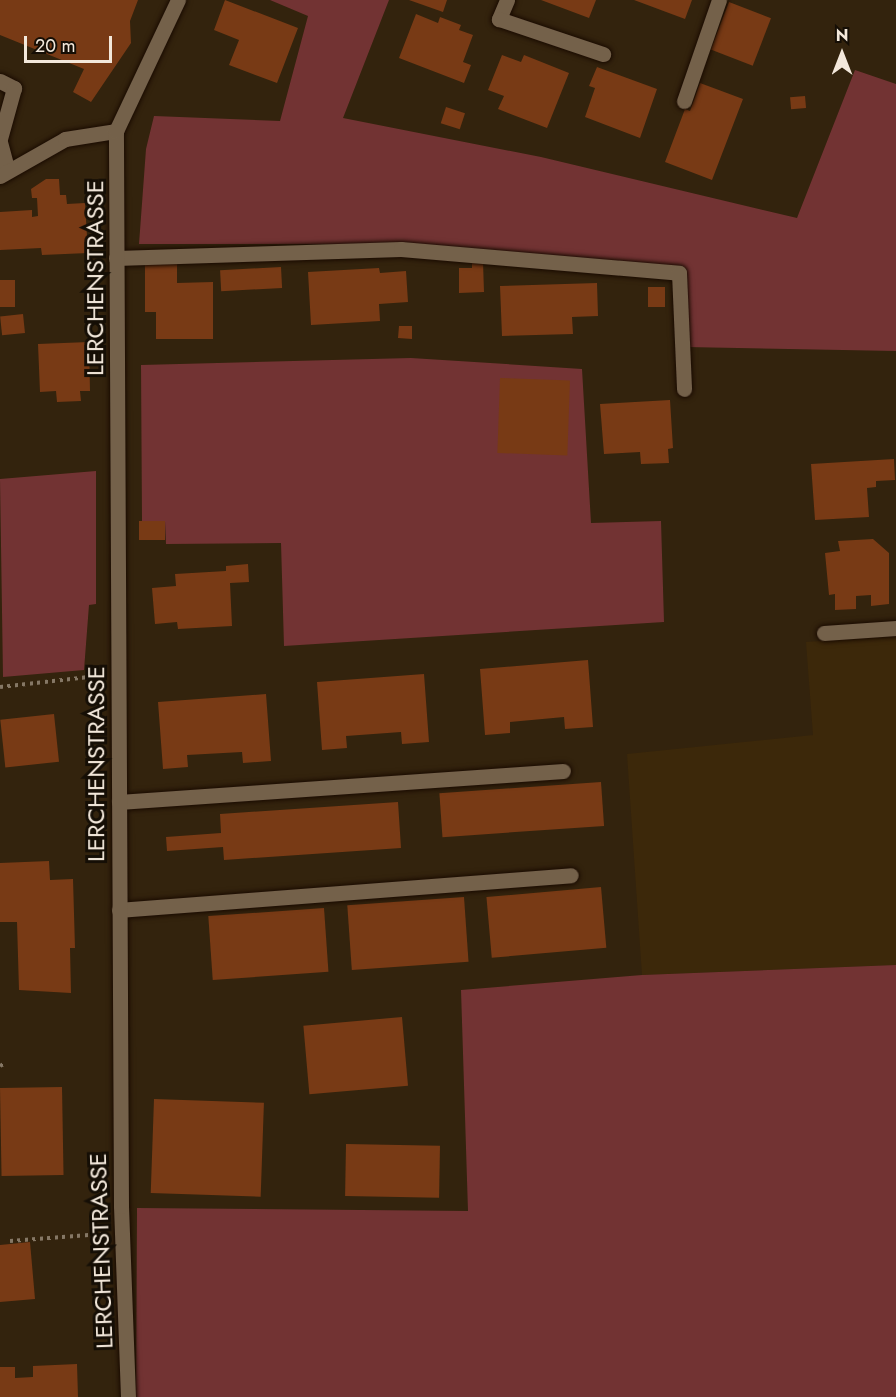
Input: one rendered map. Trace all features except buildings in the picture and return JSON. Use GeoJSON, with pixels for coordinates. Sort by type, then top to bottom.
{"type":"FeatureCollection","features":[{"type":"Feature","properties":{"kind":"street"},"geometry":{"type":"LineString","coordinates":[[0,81],[14,88],[0,141],[4,174],[65,139],[116,131],[178,0]]}},
{"type":"Feature","properties":{"kind":"street"},"geometry":{"type":"LineString","coordinates":[[507,0],[499,19],[603,54]]}},
{"type":"Feature","properties":{"kind":"street"},"geometry":{"type":"LineString","coordinates":[[684,101],[719,0]]}},
{"type":"Feature","properties":{"kind":"street","name":"LERCHENSTRASSE"},"geometry":{"type":"LineString","coordinates":[[116,131],[122,1233],[128,1397]]}},
{"type":"Feature","properties":{"kind":"street"},"geometry":{"type":"LineString","coordinates":[[116,258],[401,249],[679,273],[684,389]]}},
{"type":"Feature","properties":{"kind":"street"},"geometry":{"type":"LineString","coordinates":[[824,633],[896,628]]}},
{"type":"Feature","properties":{"kind":"street"},"geometry":{"type":"LineString","coordinates":[[119,802],[563,771]]}},
{"type":"Feature","properties":{"kind":"street"},"geometry":{"type":"LineString","coordinates":[[119,910],[571,875]]}},
{"type":"Feature","properties":{"kind":"path"},"geometry":{"type":"LineString","coordinates":[[0,687],[98,675]]}},
{"type":"Feature","properties":{"kind":"path"},"geometry":{"type":"LineString","coordinates":[[0,1066],[6,1063]]}},
{"type":"Feature","properties":{"kind":"path"},"geometry":{"type":"LineString","coordinates":[[10,1241],[122,1233]]}},
{"type":"Feature","properties":{"kind":"shaded area"},"geometry":{"type":"Polygon","coordinates":[[[270,0],[389,0],[343,118],[541,157],[797,218],[855,70],[896,84],[896,351],[686,347],[679,274],[401,244],[139,244],[146,149],[154,116],[280,121],[308,16],[270,0]]]}},
{"type":"Feature","properties":{"kind":"shaded area"},"geometry":{"type":"Polygon","coordinates":[[[411,358],[582,369],[591,523],[661,521],[664,622],[284,646],[281,543],[166,544],[165,521],[142,521],[141,365],[411,358]]]}},
{"type":"Feature","properties":{"kind":"shaded area"},"geometry":{"type":"Polygon","coordinates":[[[96,471],[96,604],[89,605],[84,670],[3,677],[0,479],[96,471]]]}},
{"type":"Feature","properties":{"kind":"shaded area"},"geometry":{"type":"Polygon","coordinates":[[[896,636],[896,965],[642,975],[627,754],[813,735],[806,642],[896,636]]]}},
{"type":"Feature","properties":{"kind":"shaded area"},"geometry":{"type":"Polygon","coordinates":[[[896,965],[896,1397],[136,1397],[137,1208],[468,1211],[461,990],[642,975],[896,965]]]}}]}
